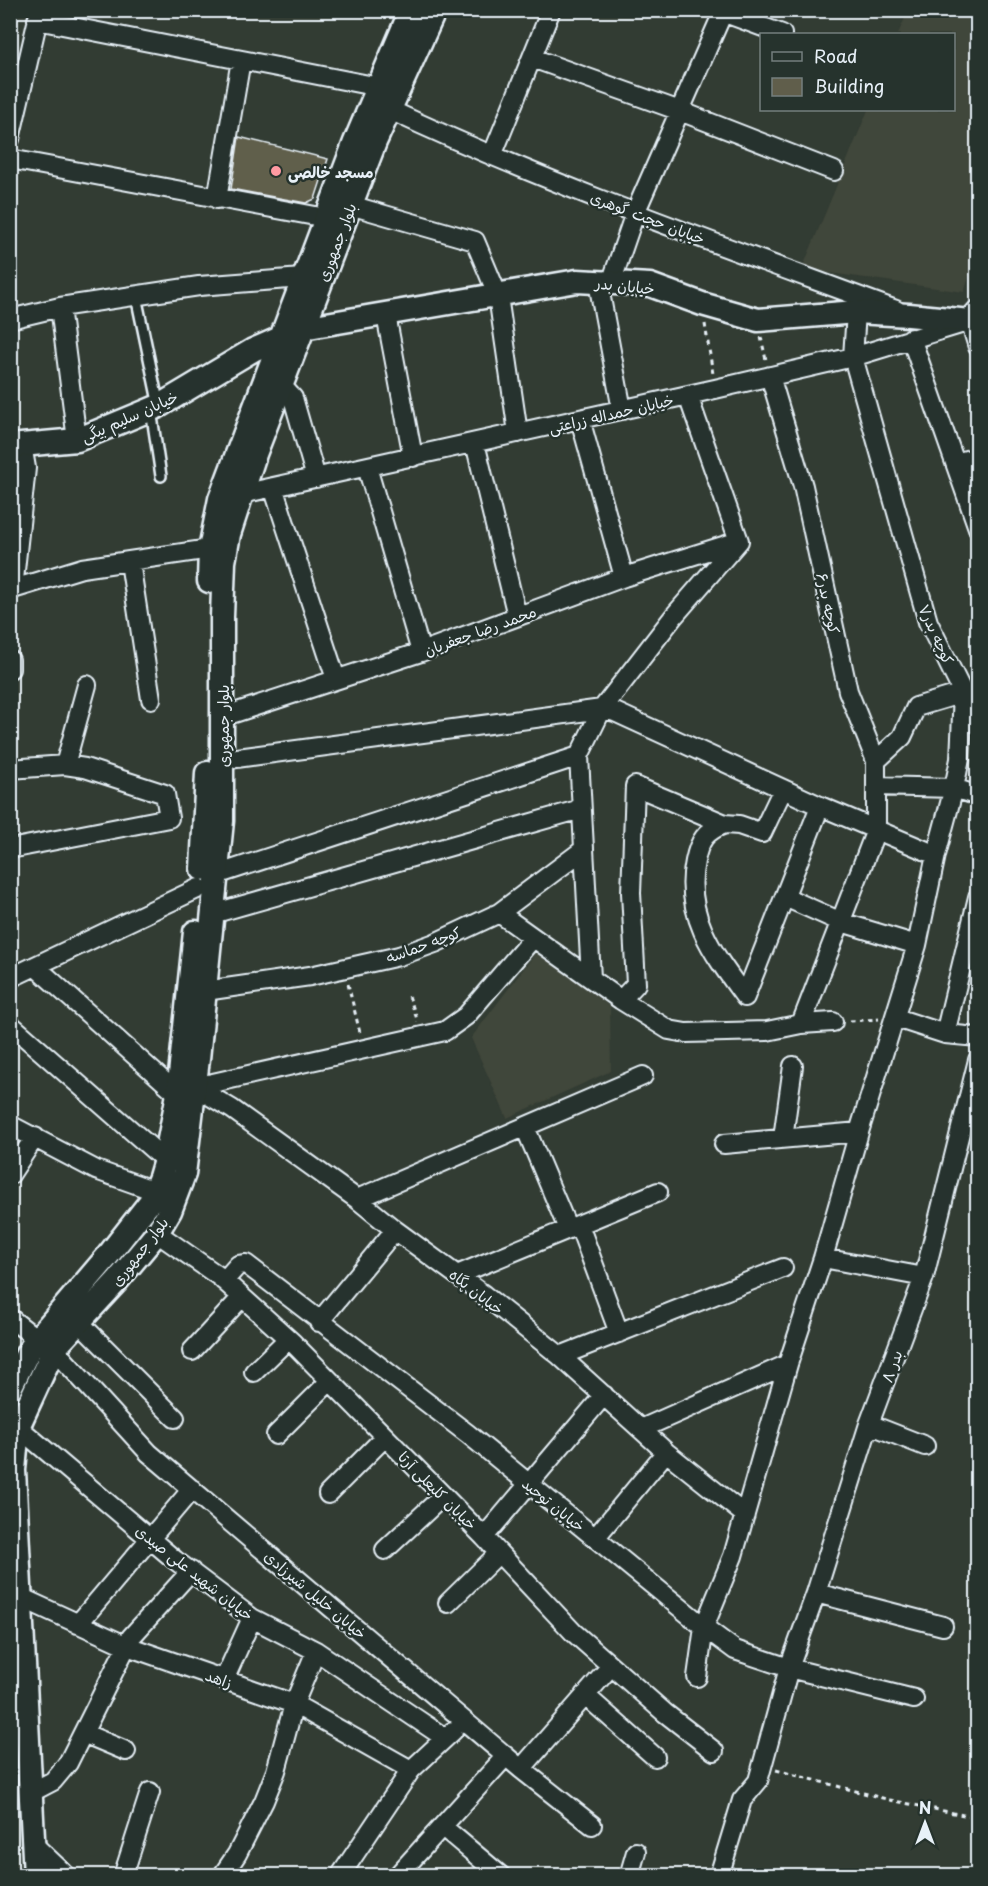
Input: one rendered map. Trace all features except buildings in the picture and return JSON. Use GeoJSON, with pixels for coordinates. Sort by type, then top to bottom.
{"type":"FeatureCollection","features":[{"type":"Feature","properties":{"kind":"street","name":"بلوار جمهوری"},"geometry":{"type":"LineString","coordinates":[[35,1875],[14,1470],[14,1425],[46,1344],[106,1258],[150,1202],[164,1197],[184,1174],[187,1090],[208,882],[222,821],[214,761],[210,549],[220,499],[302,279],[411,10]]}},
{"type":"Feature","properties":{"kind":"street","name":"بلوار جمهوری"},"geometry":{"type":"LineString","coordinates":[[214,761],[222,717],[224,562],[229,534],[255,454],[350,205],[375,142],[435,10]]}},
{"type":"Feature","properties":{"kind":"street"},"geometry":{"type":"LineString","coordinates":[[492,156],[551,10]]}},
{"type":"Feature","properties":{"kind":"street"},"geometry":{"type":"LineString","coordinates":[[622,410],[604,282],[680,111],[721,11],[779,33]]}},
{"type":"Feature","properties":{"kind":"street"},"geometry":{"type":"LineString","coordinates":[[10,139],[39,15],[241,60],[379,87]]}},
{"type":"Feature","properties":{"kind":"street"},"geometry":{"type":"LineString","coordinates":[[532,58],[680,111],[834,171]]}},
{"type":"Feature","properties":{"kind":"street"},"geometry":{"type":"LineString","coordinates":[[217,199],[241,60]]}},
{"type":"Feature","properties":{"kind":"street","name":"خیابان حجت گوهری"},"geometry":{"type":"LineString","coordinates":[[390,110],[492,156],[635,213],[909,315]]}},
{"type":"Feature","properties":{"kind":"street"},"geometry":{"type":"LineString","coordinates":[[10,159],[326,218]]}},
{"type":"Feature","properties":{"kind":"street"},"geometry":{"type":"LineString","coordinates":[[350,205],[475,241],[498,296],[518,433]]}},
{"type":"Feature","properties":{"kind":"street"},"geometry":{"type":"LineString","coordinates":[[10,319],[60,307],[199,286],[302,279]]}},
{"type":"Feature","properties":{"kind":"street","name":"خیابان بدر"},"geometry":{"type":"LineString","coordinates":[[303,328],[577,281],[651,285],[758,321],[856,312],[975,318]]}},
{"type":"Feature","properties":{"kind":"street"},"geometry":{"type":"LineString","coordinates":[[60,307],[77,440]]}},
{"type":"Feature","properties":{"kind":"street"},"geometry":{"type":"LineString","coordinates":[[852,357],[856,312]]}},
{"type":"Feature","properties":{"kind":"street"},"geometry":{"type":"LineString","coordinates":[[386,315],[413,457]]}},
{"type":"Feature","properties":{"kind":"street"},"geometry":{"type":"LineString","coordinates":[[975,318],[978,347]]}},
{"type":"Feature","properties":{"kind":"street","name":"خیابان حمداله زراعتی"},"geometry":{"type":"LineString","coordinates":[[242,494],[688,396],[852,357],[975,318]]}},
{"type":"Feature","properties":{"kind":"street","name":"خیابان سلیم بیگی"},"geometry":{"type":"LineString","coordinates":[[16,445],[77,440],[155,408],[254,350],[303,328]]}},
{"type":"Feature","properties":{"kind":"street"},"geometry":{"type":"LineString","coordinates":[[911,338],[978,528]]}},
{"type":"Feature","properties":{"kind":"street","name":"کوچه بدر۷"},"geometry":{"type":"LineString","coordinates":[[697,1677],[704,1627],[733,1556],[788,1364],[823,1258],[917,945],[960,759],[963,693],[928,622],[852,357]]}},
{"type":"Feature","properties":{"kind":"street","name":"کوچه بدر۶"},"geometry":{"type":"LineString","coordinates":[[770,376],[803,486],[848,691],[876,761],[876,830]]}},
{"type":"Feature","properties":{"kind":"street"},"geometry":{"type":"LineString","coordinates":[[282,386],[293,398],[316,478]]}},
{"type":"Feature","properties":{"kind":"street"},"geometry":{"type":"LineString","coordinates":[[591,978],[579,756],[602,709],[674,616],[739,541],[688,396]]}},
{"type":"Feature","properties":{"kind":"street"},"geometry":{"type":"LineString","coordinates":[[580,419],[624,578]]}},
{"type":"Feature","properties":{"kind":"street"},"geometry":{"type":"LineString","coordinates":[[475,443],[518,616]]}},
{"type":"Feature","properties":{"kind":"street"},"geometry":{"type":"LineString","coordinates":[[16,445],[26,468],[12,589],[82,568],[210,549]]}},
{"type":"Feature","properties":{"kind":"street"},"geometry":{"type":"LineString","coordinates":[[955,463],[978,457]]}},
{"type":"Feature","properties":{"kind":"street"},"geometry":{"type":"LineString","coordinates":[[955,463],[978,481]]}},
{"type":"Feature","properties":{"kind":"street"},"geometry":{"type":"LineString","coordinates":[[367,467],[421,652]]}},
{"type":"Feature","properties":{"kind":"street"},"geometry":{"type":"LineString","coordinates":[[273,487],[336,678]]}},
{"type":"Feature","properties":{"kind":"street","name":"محمد رضا جعفریان"},"geometry":{"type":"LineString","coordinates":[[222,717],[421,652],[624,578],[739,541]]}},
{"type":"Feature","properties":{"kind":"street"},"geometry":{"type":"LineString","coordinates":[[130,562],[151,699]]}},
{"type":"Feature","properties":{"kind":"street"},"geometry":{"type":"LineString","coordinates":[[10,660],[10,669]]}},
{"type":"Feature","properties":{"kind":"street"},"geometry":{"type":"LineString","coordinates":[[65,765],[87,685]]}},
{"type":"Feature","properties":{"kind":"street"},"geometry":{"type":"LineString","coordinates":[[876,761],[902,737],[916,707],[963,693]]}},
{"type":"Feature","properties":{"kind":"street"},"geometry":{"type":"LineString","coordinates":[[214,761],[602,709],[615,712],[820,806],[936,855]]}},
{"type":"Feature","properties":{"kind":"street"},"geometry":{"type":"LineString","coordinates":[[960,759],[978,752]]}},
{"type":"Feature","properties":{"kind":"street"},"geometry":{"type":"LineString","coordinates":[[10,978],[208,882],[579,756]]}},
{"type":"Feature","properties":{"kind":"street"},"geometry":{"type":"LineString","coordinates":[[10,769],[65,765],[85,768],[165,794],[169,818],[10,849]]}},
{"type":"Feature","properties":{"kind":"street"},"geometry":{"type":"LineString","coordinates":[[621,1000],[636,984],[631,893],[635,786],[725,824],[739,825],[762,834],[783,789]]}},
{"type":"Feature","properties":{"kind":"street"},"geometry":{"type":"LineString","coordinates":[[876,786],[954,788],[978,796]]}},
{"type":"Feature","properties":{"kind":"street"},"geometry":{"type":"LineString","coordinates":[[725,824],[712,829],[697,849],[692,894],[694,909],[718,960],[745,997],[820,806]]}},
{"type":"Feature","properties":{"kind":"street"},"geometry":{"type":"LineString","coordinates":[[212,914],[581,809]]}},
{"type":"Feature","properties":{"kind":"street"},"geometry":{"type":"LineString","coordinates":[[801,1024],[876,830]]}},
{"type":"Feature","properties":{"kind":"street","name":"کوچه حماسه"},"geometry":{"type":"LineString","coordinates":[[205,992],[310,976],[399,956],[435,943],[499,913],[584,850]]}},
{"type":"Feature","properties":{"kind":"street","name":"بلوار جمهوری"},"geometry":{"type":"LineString","coordinates":[[10,1388],[28,1352],[80,1323],[157,1233],[164,1197],[165,1160],[187,1090],[205,992],[212,914],[208,882]]}},
{"type":"Feature","properties":{"kind":"street"},"geometry":{"type":"LineString","coordinates":[[785,897],[841,922],[917,945]]}},
{"type":"Feature","properties":{"kind":"street"},"geometry":{"type":"LineString","coordinates":[[945,1034],[978,897]]}},
{"type":"Feature","properties":{"kind":"street"},"geometry":{"type":"LineString","coordinates":[[499,913],[621,1000],[669,1030],[686,1033],[767,1031],[801,1024],[833,1022]]}},
{"type":"Feature","properties":{"kind":"street"},"geometry":{"type":"LineString","coordinates":[[187,1090],[446,1031],[466,1016],[533,938]]}},
{"type":"Feature","properties":{"kind":"street","name":"خیابان پگاه"},"geometry":{"type":"LineString","coordinates":[[35,966],[187,1090],[232,1108],[457,1275],[560,1356],[666,1452],[745,1515]]}},
{"type":"Feature","properties":{"kind":"street"},"geometry":{"type":"LineString","coordinates":[[896,1018],[945,1034],[978,1036]]}},
{"type":"Feature","properties":{"kind":"street"},"geometry":{"type":"LineString","coordinates":[[10,1024],[165,1160]]}},
{"type":"Feature","properties":{"kind":"street","name":"بدر ۸"},"geometry":{"type":"LineString","coordinates":[[719,1875],[742,1800],[758,1781],[789,1668],[816,1593],[869,1424],[924,1277],[978,1060]]}},
{"type":"Feature","properties":{"kind":"street"},"geometry":{"type":"LineString","coordinates":[[783,1138],[793,1066]]}},
{"type":"Feature","properties":{"kind":"street"},"geometry":{"type":"LineString","coordinates":[[357,1199],[643,1076]]}},
{"type":"Feature","properties":{"kind":"street"},"geometry":{"type":"LineString","coordinates":[[10,1125],[96,1170],[164,1197]]}},
{"type":"Feature","properties":{"kind":"street"},"geometry":{"type":"LineString","coordinates":[[525,1127],[573,1227],[619,1333]]}},
{"type":"Feature","properties":{"kind":"street"},"geometry":{"type":"LineString","coordinates":[[724,1144],[859,1132]]}},
{"type":"Feature","properties":{"kind":"street"},"geometry":{"type":"LineString","coordinates":[[10,1175],[35,1137]]}},
{"type":"Feature","properties":{"kind":"street"},"geometry":{"type":"LineString","coordinates":[[457,1275],[658,1192]]}},
{"type":"Feature","properties":{"kind":"street"},"geometry":{"type":"LineString","coordinates":[[319,1322],[395,1230]]}},
{"type":"Feature","properties":{"kind":"street","name":"خیابان کلبعلی آرتا"},"geometry":{"type":"LineString","coordinates":[[157,1233],[224,1281],[288,1339],[484,1537],[573,1632],[665,1713],[714,1751]]}},
{"type":"Feature","properties":{"kind":"street"},"geometry":{"type":"LineString","coordinates":[[823,1258],[924,1277]]}},
{"type":"Feature","properties":{"kind":"street","name":"خیابان توحید"},"geometry":{"type":"LineString","coordinates":[[224,1281],[238,1265],[246,1264],[468,1434],[735,1650],[789,1668],[914,1699]]}},
{"type":"Feature","properties":{"kind":"street"},"geometry":{"type":"LineString","coordinates":[[560,1356],[783,1268]]}},
{"type":"Feature","properties":{"kind":"street"},"geometry":{"type":"LineString","coordinates":[[192,1351],[242,1297]]}},
{"type":"Feature","properties":{"kind":"street","name":"خیابان خلیل شیرزادی"},"geometry":{"type":"LineString","coordinates":[[10,1318],[46,1344],[149,1453],[465,1719],[521,1769],[591,1825]]}},
{"type":"Feature","properties":{"kind":"street"},"geometry":{"type":"LineString","coordinates":[[80,1323],[174,1418]]}},
{"type":"Feature","properties":{"kind":"street"},"geometry":{"type":"LineString","coordinates":[[254,1372],[288,1339]]}},
{"type":"Feature","properties":{"kind":"street"},"geometry":{"type":"LineString","coordinates":[[641,1430],[788,1364]]}},
{"type":"Feature","properties":{"kind":"street"},"geometry":{"type":"LineString","coordinates":[[276,1435],[330,1381]]}},
{"type":"Feature","properties":{"kind":"street"},"geometry":{"type":"LineString","coordinates":[[484,1537],[604,1395]]}},
{"type":"Feature","properties":{"kind":"street"},"geometry":{"type":"LineString","coordinates":[[869,1424],[925,1446]]}},
{"type":"Feature","properties":{"kind":"street","name":"خیابان شهید علی صیدی"},"geometry":{"type":"LineString","coordinates":[[14,1425],[151,1539],[252,1618],[316,1651],[445,1738]]}},
{"type":"Feature","properties":{"kind":"street"},"geometry":{"type":"LineString","coordinates":[[328,1494],[385,1437]]}},
{"type":"Feature","properties":{"kind":"street"},"geometry":{"type":"LineString","coordinates":[[595,1538],[666,1452]]}},
{"type":"Feature","properties":{"kind":"street"},"geometry":{"type":"LineString","coordinates":[[78,1624],[192,1489]]}},
{"type":"Feature","properties":{"kind":"street"},"geometry":{"type":"LineString","coordinates":[[385,1550],[443,1496]]}},
{"type":"Feature","properties":{"kind":"street"},"geometry":{"type":"LineString","coordinates":[[448,1603],[499,1553]]}},
{"type":"Feature","properties":{"kind":"street"},"geometry":{"type":"LineString","coordinates":[[30,1792],[52,1781],[68,1763],[131,1637],[191,1571]]}},
{"type":"Feature","properties":{"kind":"street"},"geometry":{"type":"LineString","coordinates":[[816,1593],[943,1626]]}},
{"type":"Feature","properties":{"kind":"street","name":"زاهد"},"geometry":{"type":"LineString","coordinates":[[20,1597],[127,1646],[294,1704],[411,1770]]}},
{"type":"Feature","properties":{"kind":"street"},"geometry":{"type":"LineString","coordinates":[[224,1680],[252,1618]]}},
{"type":"Feature","properties":{"kind":"street"},"geometry":{"type":"LineString","coordinates":[[222,1875],[237,1854],[264,1801],[276,1771],[294,1704],[316,1651]]}},
{"type":"Feature","properties":{"kind":"street"},"geometry":{"type":"LineString","coordinates":[[521,1769],[611,1666]]}},
{"type":"Feature","properties":{"kind":"street"},"geometry":{"type":"LineString","coordinates":[[585,1695],[655,1757]]}},
{"type":"Feature","properties":{"kind":"street"},"geometry":{"type":"LineString","coordinates":[[340,1875],[411,1770],[465,1719]]}},
{"type":"Feature","properties":{"kind":"street"},"geometry":{"type":"LineString","coordinates":[[83,1733],[126,1751]]}},
{"type":"Feature","properties":{"kind":"street"},"geometry":{"type":"LineString","coordinates":[[398,1875],[506,1756]]}},
{"type":"Feature","properties":{"kind":"street"},"geometry":{"type":"LineString","coordinates":[[123,1875],[150,1792]]}},
{"type":"Feature","properties":{"kind":"street"},"geometry":{"type":"LineString","coordinates":[[443,1827],[501,1875]]}},
{"type":"Feature","properties":{"kind":"street"},"geometry":{"type":"LineString","coordinates":[[33,1844],[67,1875]]}},
{"type":"Feature","properties":{"kind":"street"},"geometry":{"type":"LineString","coordinates":[[629,1875],[636,1852]]}},
{"type":"Feature","properties":{"kind":"lane"},"geometry":{"type":"LineString","coordinates":[[136,296],[155,408],[161,476]]}},
{"type":"Feature","properties":{"kind":"path"},"geometry":{"type":"LineString","coordinates":[[702,304],[715,389]]}},
{"type":"Feature","properties":{"kind":"path"},"geometry":{"type":"LineString","coordinates":[[758,321],[770,376]]}},
{"type":"Feature","properties":{"kind":"path"},"geometry":{"type":"LineString","coordinates":[[344,968],[364,1050]]}},
{"type":"Feature","properties":{"kind":"path"},"geometry":{"type":"LineString","coordinates":[[409,996],[423,1037]]}},
{"type":"Feature","properties":{"kind":"path"},"geometry":{"type":"LineString","coordinates":[[833,1022],[896,1018]]}},
{"type":"Feature","properties":{"kind":"path"},"geometry":{"type":"LineString","coordinates":[[762,1767],[890,1800],[978,1818]]}},
{"type":"Feature","properties":{"kind":"shaded area"},"geometry":{"type":"Polygon","coordinates":[[[908,11],[977,11],[978,250],[964,292],[802,269],[868,111],[955,111],[955,33],[898,33],[908,11]]]}},
{"type":"Feature","properties":{"kind":"shaded area"},"geometry":{"type":"Polygon","coordinates":[[[538,950],[610,1007],[611,1071],[507,1118],[471,1038],[538,950]]]}},
{"type":"Feature","properties":{"kind":"place","name":"مسجد خالصی"},"geometry":{"type":"Point","coordinates":[276,171]}}]}
